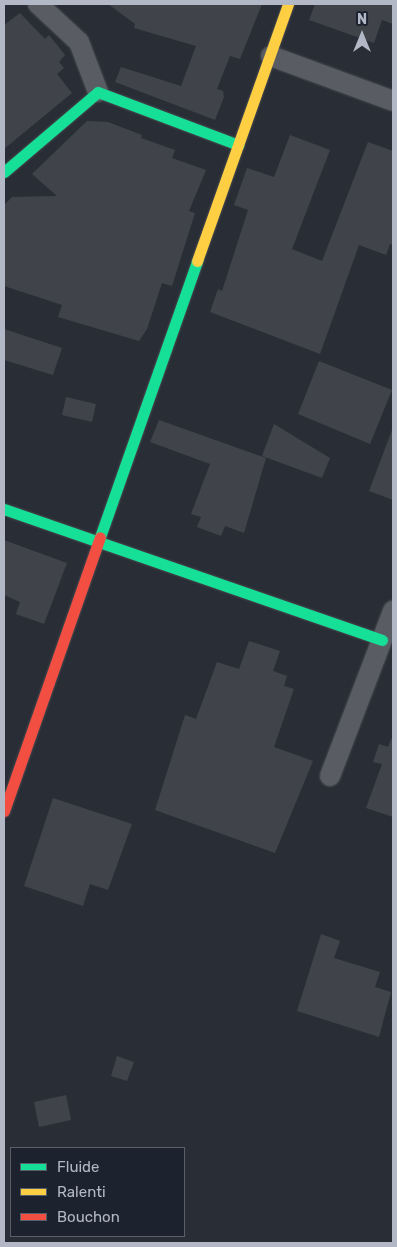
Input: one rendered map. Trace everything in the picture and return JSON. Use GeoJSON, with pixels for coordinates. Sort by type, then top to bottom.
{"type":"FeatureCollection","features":[{"type":"Feature","properties":{"kind":"street"},"geometry":{"type":"LineString","coordinates":[[38,4],[79,42],[98,92],[238,144]]}},
{"type":"Feature","properties":{"kind":"street"},"geometry":{"type":"LineString","coordinates":[[4,811],[96,540],[271,56],[288,4]]}},
{"type":"Feature","properties":{"kind":"street"},"geometry":{"type":"LineString","coordinates":[[271,56],[393,101]]}},
{"type":"Feature","properties":{"kind":"street"},"geometry":{"type":"LineString","coordinates":[[4,172],[98,92]]}},
{"type":"Feature","properties":{"kind":"street"},"geometry":{"type":"LineString","coordinates":[[4,509],[382,640]]}},
{"type":"Feature","properties":{"kind":"street"},"geometry":{"type":"LineString","coordinates":[[330,776],[393,611]]}},
{"type":"Feature","properties":{"kind":"building"},"geometry":{"type":"Polygon","coordinates":[[[108,4],[262,4],[240,59],[230,56],[217,89],[223,91],[224,97],[215,120],[115,82],[121,67],[181,86],[196,46],[134,28],[135,24],[108,4]]]}},
{"type":"Feature","properties":{"kind":"building"},"geometry":{"type":"Polygon","coordinates":[[[315,4],[393,4],[393,24],[382,20],[374,43],[309,20],[315,4]]]}},
{"type":"Feature","properties":{"kind":"building"},"geometry":{"type":"Polygon","coordinates":[[[20,13],[45,39],[49,35],[65,55],[59,62],[64,68],[57,74],[72,93],[4,149],[4,25],[20,13]]]}},
{"type":"Feature","properties":{"kind":"building"},"geometry":{"type":"Polygon","coordinates":[[[87,121],[108,122],[142,135],[141,138],[175,150],[172,158],[206,170],[189,211],[195,213],[172,286],[162,283],[147,329],[139,341],[58,317],[62,305],[4,286],[4,205],[12,197],[57,196],[32,174],[87,121]]]}},
{"type":"Feature","properties":{"kind":"building"},"geometry":{"type":"Polygon","coordinates":[[[290,135],[330,150],[292,249],[322,261],[368,142],[393,151],[393,245],[390,244],[386,255],[359,245],[320,354],[210,312],[218,289],[222,291],[248,210],[234,205],[247,168],[274,177],[290,135]]]}},
{"type":"Feature","properties":{"kind":"building"},"geometry":{"type":"Polygon","coordinates":[[[4,329],[62,348],[53,375],[4,360],[4,329]]]}},
{"type":"Feature","properties":{"kind":"building"},"geometry":{"type":"Polygon","coordinates":[[[319,361],[392,390],[370,444],[298,414],[319,361]]]}},
{"type":"Feature","properties":{"kind":"building"},"geometry":{"type":"Polygon","coordinates":[[[66,397],[96,404],[92,422],[62,415],[66,397]]]}},
{"type":"Feature","properties":{"kind":"building"},"geometry":{"type":"Polygon","coordinates":[[[159,420],[266,458],[244,533],[225,526],[221,536],[197,527],[201,517],[191,514],[210,464],[150,442],[159,420]]]}},
{"type":"Feature","properties":{"kind":"building"},"geometry":{"type":"Polygon","coordinates":[[[274,424],[330,458],[322,478],[262,456],[274,424]]]}},
{"type":"Feature","properties":{"kind":"building"},"geometry":{"type":"Polygon","coordinates":[[[393,431],[393,500],[369,491],[393,431]]]}},
{"type":"Feature","properties":{"kind":"building"},"geometry":{"type":"Polygon","coordinates":[[[4,540],[67,563],[44,624],[16,614],[20,602],[4,595],[4,540]]]}},
{"type":"Feature","properties":{"kind":"building"},"geometry":{"type":"Polygon","coordinates":[[[249,641],[280,651],[273,671],[287,676],[284,686],[294,689],[274,747],[313,761],[275,853],[155,810],[185,715],[196,719],[217,662],[239,669],[249,641]]]}},
{"type":"Feature","properties":{"kind":"building"},"geometry":{"type":"Polygon","coordinates":[[[391,739],[393,740],[393,817],[366,808],[382,764],[373,762],[379,744],[388,747],[391,739]]]}},
{"type":"Feature","properties":{"kind":"building"},"geometry":{"type":"Polygon","coordinates":[[[53,798],[132,824],[108,890],[90,884],[83,906],[24,886],[53,798]]]}},
{"type":"Feature","properties":{"kind":"building"},"geometry":{"type":"Polygon","coordinates":[[[321,934],[340,941],[334,958],[380,972],[375,987],[391,992],[379,1037],[297,1011],[321,934]]]}},
{"type":"Feature","properties":{"kind":"building"},"geometry":{"type":"Polygon","coordinates":[[[117,1056],[134,1062],[127,1081],[111,1076],[117,1056]]]}},
{"type":"Feature","properties":{"kind":"building"},"geometry":{"type":"Polygon","coordinates":[[[66,1095],[71,1120],[39,1127],[34,1102],[66,1095]]]}},
{"type":"Feature","properties":{"kind":"traffic: fast"},"geometry":{"type":"LineString","coordinates":[[4,172],[98,92],[238,145]]}},
{"type":"Feature","properties":{"kind":"traffic: fast"},"geometry":{"type":"LineString","coordinates":[[100,537],[197,261]]}},
{"type":"Feature","properties":{"kind":"traffic: fast"},"geometry":{"type":"LineString","coordinates":[[4,509],[382,640]]}},
{"type":"Feature","properties":{"kind":"traffic: slow"},"geometry":{"type":"LineString","coordinates":[[197,261],[288,4]]}},
{"type":"Feature","properties":{"kind":"traffic: jam"},"geometry":{"type":"LineString","coordinates":[[4,811],[100,537]]}}]}
